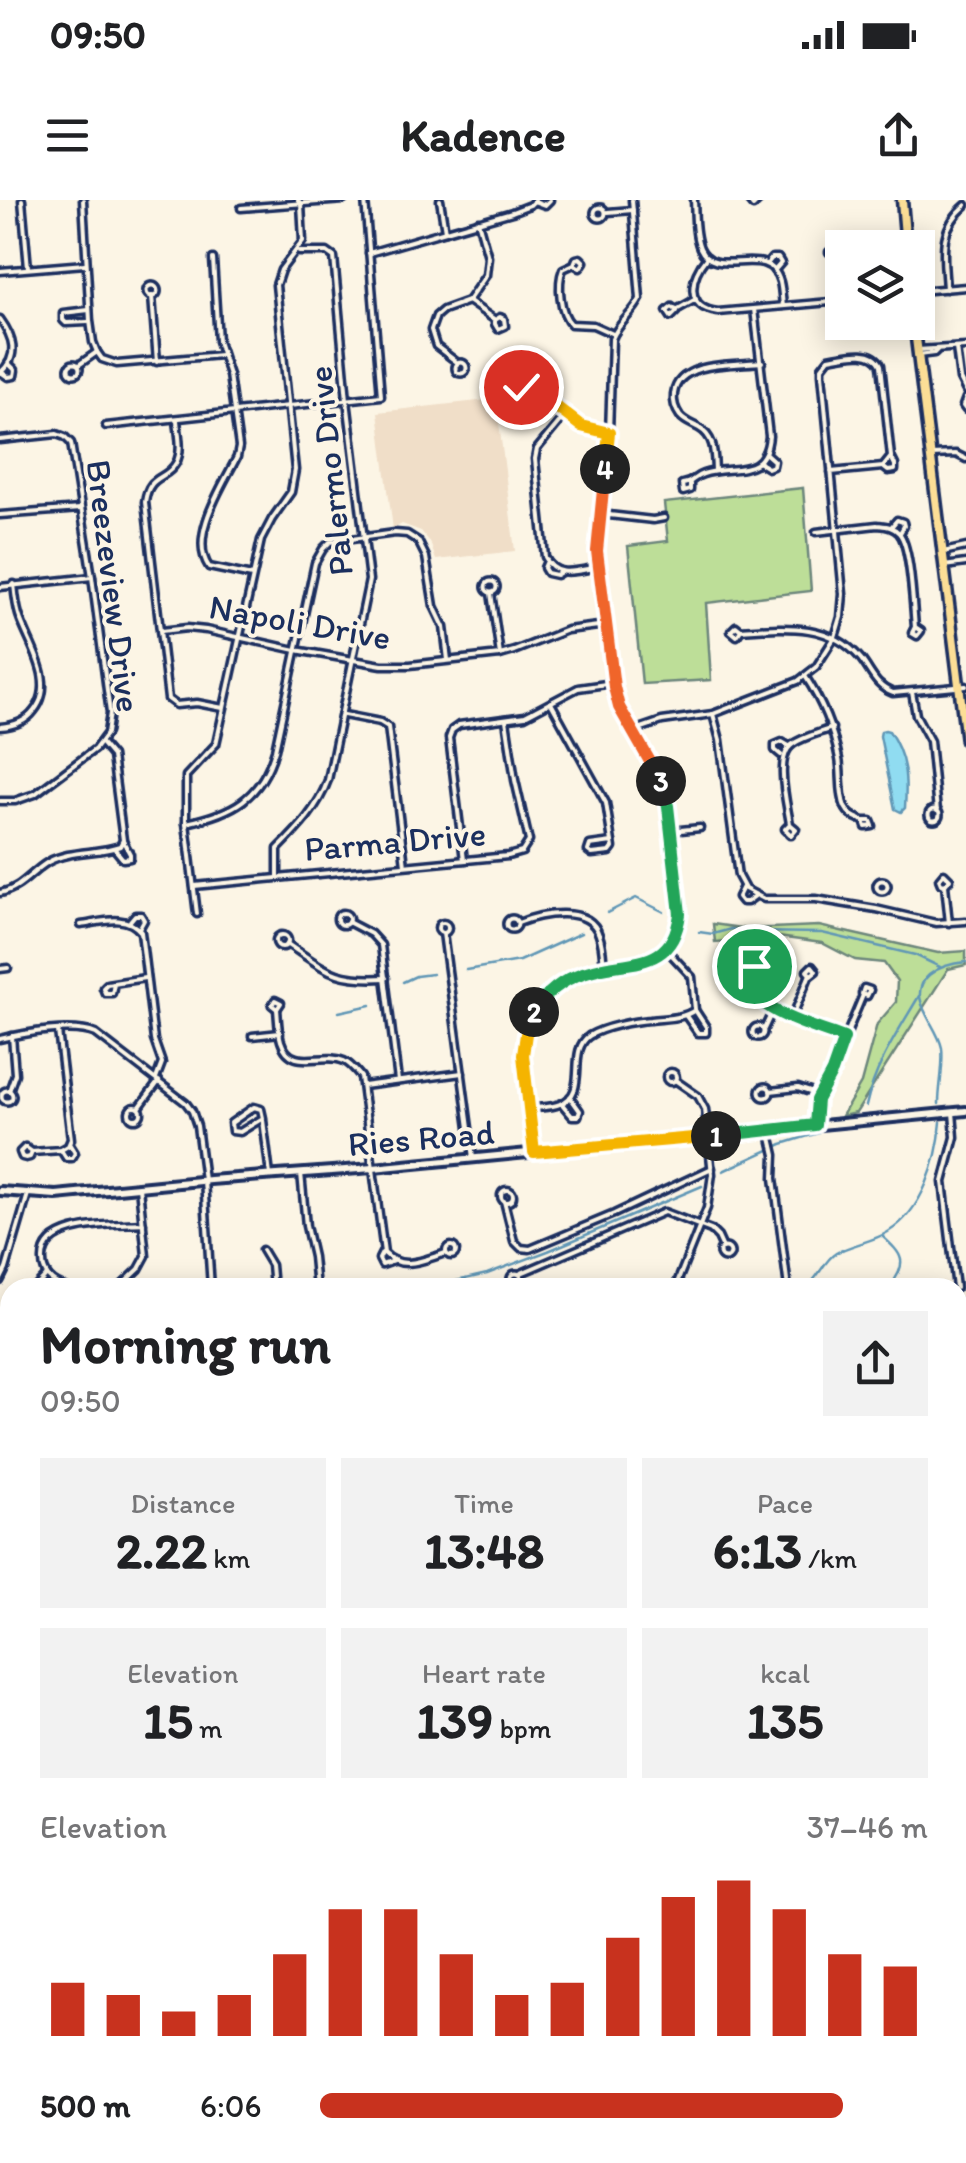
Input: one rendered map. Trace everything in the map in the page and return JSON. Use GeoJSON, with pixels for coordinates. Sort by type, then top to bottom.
{"type":"FeatureCollection","features":[{"type":"Feature","properties":{"kind":"main road"},"geometry":{"type":"LineString","coordinates":[[902,200],[904,230]]}},
{"type":"Feature","properties":{"kind":"main road"},"geometry":{"type":"LineString","coordinates":[[916,340],[963,687],[966,741]]}},
{"type":"Feature","properties":{"kind":"street"},"geometry":{"type":"LineString","coordinates":[[22,200],[28,268]]}},
{"type":"Feature","properties":{"kind":"street"},"geometry":{"type":"LineString","coordinates":[[82,200],[90,322],[93,342],[102,359],[117,364],[221,356]]}},
{"type":"Feature","properties":{"kind":"street"},"geometry":{"type":"LineString","coordinates":[[240,208],[344,200]]}},
{"type":"Feature","properties":{"kind":"street"},"geometry":{"type":"LineString","coordinates":[[106,426],[381,396],[364,200]]}},
{"type":"Feature","properties":{"kind":"street"},"geometry":{"type":"LineString","coordinates":[[440,200],[445,231]]}},
{"type":"Feature","properties":{"kind":"street"},"geometry":{"type":"LineString","coordinates":[[368,252],[512,212],[535,201],[544,205],[550,200]]}},
{"type":"Feature","properties":{"kind":"street"},"geometry":{"type":"LineString","coordinates":[[534,1152],[523,1048],[533,1014],[565,980],[588,971],[640,963],[666,949],[678,928],[680,914],[666,792],[619,707],[597,551],[614,334],[640,299],[632,200]]}},
{"type":"Feature","properties":{"kind":"street"},"geometry":{"type":"LineString","coordinates":[[694,200],[698,240],[706,257],[726,263],[755,260],[767,264],[780,283],[783,306]]}},
{"type":"Feature","properties":{"kind":"street"},"geometry":{"type":"LineString","coordinates":[[748,200],[753,206],[759,200]]}},
{"type":"Feature","properties":{"kind":"street"},"geometry":{"type":"LineString","coordinates":[[197,914],[186,822],[186,776],[213,748],[266,529],[294,486],[277,280],[284,265],[302,245],[301,201]]}},
{"type":"Feature","properties":{"kind":"street"},"geometry":{"type":"LineString","coordinates":[[946,289],[946,233],[952,218],[966,205]]}},
{"type":"Feature","properties":{"kind":"street"},"geometry":{"type":"LineString","coordinates":[[606,212],[633,210]]}},
{"type":"Feature","properties":{"kind":"street"},"geometry":{"type":"LineString","coordinates":[[458,363],[433,343],[431,330],[439,313],[468,301],[488,270],[478,221]]}},
{"type":"Feature","properties":{"kind":"street","name":"Palermo Drive"},"geometry":{"type":"LineString","coordinates":[[278,877],[278,849],[301,826],[325,789],[369,580],[334,257],[327,252],[297,251]]}},
{"type":"Feature","properties":{"kind":"street"},"geometry":{"type":"LineString","coordinates":[[706,257],[694,277],[693,290],[704,309],[712,312],[825,302]]}},
{"type":"Feature","properties":{"kind":"street"},"geometry":{"type":"LineString","coordinates":[[767,264],[778,258],[781,263],[774,271]]}},
{"type":"Feature","properties":{"kind":"street"},"geometry":{"type":"LineString","coordinates":[[213,260],[221,356],[229,375],[239,452],[207,516],[204,560],[209,567],[252,576]]}},
{"type":"Feature","properties":{"kind":"street"},"geometry":{"type":"LineString","coordinates":[[0,271],[87,264]]}},
{"type":"Feature","properties":{"kind":"street"},"geometry":{"type":"LineString","coordinates":[[574,264],[563,269],[560,276],[566,320],[614,334]]}},
{"type":"Feature","properties":{"kind":"street"},"geometry":{"type":"LineString","coordinates":[[935,290],[966,287]]}},
{"type":"Feature","properties":{"kind":"street"},"geometry":{"type":"LineString","coordinates":[[152,296],[158,362]]}},
{"type":"Feature","properties":{"kind":"street"},"geometry":{"type":"LineString","coordinates":[[677,309],[696,299]]}},
{"type":"Feature","properties":{"kind":"street"},"geometry":{"type":"LineString","coordinates":[[468,301],[496,320]]}},
{"type":"Feature","properties":{"kind":"street"},"geometry":{"type":"LineString","coordinates":[[690,484],[700,474],[748,468],[765,452],[769,436],[754,309]]}},
{"type":"Feature","properties":{"kind":"street"},"geometry":{"type":"LineString","coordinates":[[90,310],[63,314],[66,323],[90,322]]}},
{"type":"Feature","properties":{"kind":"street"},"geometry":{"type":"LineString","coordinates":[[0,319],[12,340],[13,355],[0,372],[8,377],[14,376],[15,370],[9,364]]}},
{"type":"Feature","properties":{"kind":"street"},"geometry":{"type":"LineString","coordinates":[[917,353],[966,347]]}},
{"type":"Feature","properties":{"kind":"street"},"geometry":{"type":"LineString","coordinates":[[956,348],[966,410]]}},
{"type":"Feature","properties":{"kind":"street"},"geometry":{"type":"LineString","coordinates":[[80,365],[97,352]]}},
{"type":"Feature","properties":{"kind":"street"},"geometry":{"type":"LineString","coordinates":[[633,731],[662,721],[713,714],[798,681],[820,661],[834,637],[843,594],[822,367],[834,357],[869,354],[876,356],[881,365],[891,457],[896,465],[890,472],[882,466]]}},
{"type":"Feature","properties":{"kind":"street"},"geometry":{"type":"LineString","coordinates":[[715,472],[711,440],[678,414],[675,387],[684,375],[698,368],[762,362]]}},
{"type":"Feature","properties":{"kind":"street"},"geometry":{"type":"LineString","coordinates":[[532,388],[585,428],[609,433]]}},
{"type":"Feature","properties":{"kind":"street"},"geometry":{"type":"LineString","coordinates":[[566,415],[537,449],[535,459],[546,561],[561,572],[599,567]]}},
{"type":"Feature","properties":{"kind":"street"},"geometry":{"type":"LineString","coordinates":[[177,420],[178,458],[172,469],[148,488],[145,502],[170,702],[197,702],[223,708]]}},
{"type":"Feature","properties":{"kind":"street","name":"Breezeview Drive"},"geometry":{"type":"LineString","coordinates":[[0,440],[57,434],[66,436],[72,447],[110,713],[101,743],[35,794],[15,801],[0,800]]}},
{"type":"Feature","properties":{"kind":"street"},"geometry":{"type":"LineString","coordinates":[[758,462],[768,468],[774,466],[765,452]]}},
{"type":"Feature","properties":{"kind":"street"},"geometry":{"type":"LineString","coordinates":[[931,455],[956,454],[966,459]]}},
{"type":"Feature","properties":{"kind":"street"},"geometry":{"type":"LineString","coordinates":[[831,472],[882,466],[891,457]]}},
{"type":"Feature","properties":{"kind":"street"},"geometry":{"type":"LineString","coordinates":[[0,515],[81,508]]}},
{"type":"Feature","properties":{"kind":"street"},"geometry":{"type":"LineString","coordinates":[[600,514],[664,518]]}},
{"type":"Feature","properties":{"kind":"street"},"geometry":{"type":"LineString","coordinates":[[891,527],[896,521],[903,522],[900,533]]}},
{"type":"Feature","properties":{"kind":"street"},"geometry":{"type":"LineString","coordinates":[[816,532],[877,525],[900,533],[906,548],[915,627]]}},
{"type":"Feature","properties":{"kind":"street"},"geometry":{"type":"LineString","coordinates":[[186,822],[223,814],[260,785],[275,750],[315,563],[326,545],[401,532],[421,545],[434,606],[444,628],[448,660]]}},
{"type":"Feature","properties":{"kind":"street"},"geometry":{"type":"LineString","coordinates":[[943,552],[966,547]]}},
{"type":"Feature","properties":{"kind":"street"},"geometry":{"type":"LineString","coordinates":[[944,566],[966,563]]}},
{"type":"Feature","properties":{"kind":"street"},"geometry":{"type":"LineString","coordinates":[[0,587],[92,577]]}},
{"type":"Feature","properties":{"kind":"street"},"geometry":{"type":"LineString","coordinates":[[0,727],[12,726],[30,716],[44,690],[42,674],[19,615],[14,584]]}},
{"type":"Feature","properties":{"kind":"street"},"geometry":{"type":"LineString","coordinates":[[491,593],[500,654]]}},
{"type":"Feature","properties":{"kind":"street","name":"Napoli Drive"},"geometry":{"type":"LineString","coordinates":[[160,631],[193,628],[352,661],[400,666],[500,654],[567,630],[606,625]]}},
{"type":"Feature","properties":{"kind":"street"},"geometry":{"type":"LineString","coordinates":[[742,630],[800,627],[834,637],[854,653],[882,688],[893,693],[963,687]]}},
{"type":"Feature","properties":{"kind":"street"},"geometry":{"type":"LineString","coordinates":[[805,676],[832,728],[844,804],[849,813],[864,821]]}},
{"type":"Feature","properties":{"kind":"street"},"geometry":{"type":"LineString","coordinates":[[464,860],[450,734],[459,726],[530,715],[578,688],[614,682]]}},
{"type":"Feature","properties":{"kind":"street"},"geometry":{"type":"LineString","coordinates":[[912,692],[916,715],[930,742],[937,811]]}},
{"type":"Feature","properties":{"kind":"street"},"geometry":{"type":"LineString","coordinates":[[551,703],[608,810],[613,848],[610,852],[588,851],[590,845],[612,842]]}},
{"type":"Feature","properties":{"kind":"street"},"geometry":{"type":"LineString","coordinates":[[713,714],[738,876],[746,889],[764,899],[828,901],[936,923],[966,921]]}},
{"type":"Feature","properties":{"kind":"street"},"geometry":{"type":"LineString","coordinates":[[342,715],[388,727],[405,865]]}},
{"type":"Feature","properties":{"kind":"street","name":"Parma Drive"},"geometry":{"type":"LineString","coordinates":[[194,886],[522,852],[528,844],[506,720]]}},
{"type":"Feature","properties":{"kind":"street"},"geometry":{"type":"LineString","coordinates":[[790,824],[783,756],[789,746],[832,728]]}},
{"type":"Feature","properties":{"kind":"street"},"geometry":{"type":"LineString","coordinates":[[0,892],[12,890],[57,858],[119,845],[112,756],[101,743]]}},
{"type":"Feature","properties":{"kind":"street"},"geometry":{"type":"LineString","coordinates":[[783,756],[775,750],[775,744],[789,746]]}},
{"type":"Feature","properties":{"kind":"street"},"geometry":{"type":"LineString","coordinates":[[671,831],[700,828]]}},
{"type":"Feature","properties":{"kind":"street"},"geometry":{"type":"LineString","coordinates":[[945,884],[950,923]]}},
{"type":"Feature","properties":{"kind":"street"},"geometry":{"type":"LineString","coordinates":[[746,889],[738,896],[742,902],[755,896]]}},
{"type":"Feature","properties":{"kind":"street"},"geometry":{"type":"LineString","coordinates":[[130,921],[141,915],[144,920],[139,928]]}},
{"type":"Feature","properties":{"kind":"street"},"geometry":{"type":"LineString","coordinates":[[518,922],[540,916],[585,918],[599,934],[604,968]]}},
{"type":"Feature","properties":{"kind":"street"},"geometry":{"type":"LineString","coordinates":[[81,925],[130,921],[139,928],[144,941],[155,1045],[162,1064],[157,1080],[138,1108]]}},
{"type":"Feature","properties":{"kind":"street"},"geometry":{"type":"LineString","coordinates":[[348,922],[372,934],[381,944],[398,1081]]}},
{"type":"Feature","properties":{"kind":"street"},"geometry":{"type":"LineString","coordinates":[[444,933],[472,1158]]}},
{"type":"Feature","properties":{"kind":"street"},"geometry":{"type":"LineString","coordinates":[[288,944],[341,976],[360,980],[386,978]]}},
{"type":"Feature","properties":{"kind":"street"},"geometry":{"type":"LineString","coordinates":[[666,949],[692,977],[695,1010],[706,1027],[704,1034],[698,1033],[686,1016]]}},
{"type":"Feature","properties":{"kind":"street"},"geometry":{"type":"LineString","coordinates":[[0,969],[8,968]]}},
{"type":"Feature","properties":{"kind":"street"},"geometry":{"type":"LineString","coordinates":[[792,1018],[810,974]]}},
{"type":"Feature","properties":{"kind":"street"},"geometry":{"type":"LineString","coordinates":[[752,976],[756,995],[772,1010],[844,1038]]}},
{"type":"Feature","properties":{"kind":"street"},"geometry":{"type":"LineString","coordinates":[[114,982],[146,978]]}},
{"type":"Feature","properties":{"kind":"street"},"geometry":{"type":"LineString","coordinates":[[815,1125],[819,1095],[862,995]]}},
{"type":"Feature","properties":{"kind":"street"},"geometry":{"type":"LineString","coordinates":[[277,1009],[283,1046],[294,1058],[335,1058],[358,1073],[363,1086],[384,1252],[393,1261],[412,1263],[446,1254]]}},
{"type":"Feature","properties":{"kind":"street"},"geometry":{"type":"LineString","coordinates":[[529,1109],[562,1104],[570,1098],[580,1050],[590,1036],[638,1021],[686,1016],[695,1010]]}},
{"type":"Feature","properties":{"kind":"street"},"geometry":{"type":"LineString","coordinates":[[764,1030],[772,1010]]}},
{"type":"Feature","properties":{"kind":"street"},"geometry":{"type":"LineString","coordinates":[[58,1031],[73,1156],[66,1158],[61,1150]]}},
{"type":"Feature","properties":{"kind":"street"},"geometry":{"type":"LineString","coordinates":[[0,1038],[58,1031],[96,1034],[186,1103],[197,1126],[210,1278]]}},
{"type":"Feature","properties":{"kind":"street"},"geometry":{"type":"LineString","coordinates":[[252,1036],[280,1033]]}},
{"type":"Feature","properties":{"kind":"street"},"geometry":{"type":"LineString","coordinates":[[9,1092],[16,1074],[12,1036]]}},
{"type":"Feature","properties":{"kind":"street"},"geometry":{"type":"LineString","coordinates":[[363,1086],[462,1074]]}},
{"type":"Feature","properties":{"kind":"street"},"geometry":{"type":"LineString","coordinates":[[675,1080],[694,1094],[707,1114],[712,1168],[711,1190],[701,1226],[678,1278]]}},
{"type":"Feature","properties":{"kind":"street"},"geometry":{"type":"LineString","coordinates":[[770,1091],[798,1088],[819,1095]]}},
{"type":"Feature","properties":{"kind":"street"},"geometry":{"type":"LineString","coordinates":[[562,1104],[572,1116],[578,1116],[580,1109],[570,1098]]}},
{"type":"Feature","properties":{"kind":"street"},"geometry":{"type":"LineString","coordinates":[[263,1118],[240,1132],[230,1129],[232,1122],[254,1107],[261,1109],[263,1118],[270,1175]]}},
{"type":"Feature","properties":{"kind":"street","name":"Ries Road"},"geometry":{"type":"LineString","coordinates":[[0,1191],[49,1196],[966,1111]]}},
{"type":"Feature","properties":{"kind":"street"},"geometry":{"type":"LineString","coordinates":[[952,1112],[954,1137],[943,1182],[955,1278]]}},
{"type":"Feature","properties":{"kind":"street"},"geometry":{"type":"LineString","coordinates":[[769,1130],[787,1278]]}},
{"type":"Feature","properties":{"kind":"street"},"geometry":{"type":"LineString","coordinates":[[32,1152],[61,1150],[70,1144]]}},
{"type":"Feature","properties":{"kind":"street"},"geometry":{"type":"LineString","coordinates":[[504,1202],[517,1246],[528,1250],[712,1168]]}},
{"type":"Feature","properties":{"kind":"street"},"geometry":{"type":"LineString","coordinates":[[301,1174],[315,1278]]}},
{"type":"Feature","properties":{"kind":"street"},"geometry":{"type":"LineString","coordinates":[[130,1278],[144,1259],[139,1187]]}},
{"type":"Feature","properties":{"kind":"street"},"geometry":{"type":"LineString","coordinates":[[1,1278],[28,1194]]}},
{"type":"Feature","properties":{"kind":"street"},"geometry":{"type":"LineString","coordinates":[[519,1274],[659,1213],[669,1212],[715,1233],[723,1248]]}},
{"type":"Feature","properties":{"kind":"street"},"geometry":{"type":"LineString","coordinates":[[48,1278],[44,1251],[57,1234],[142,1222]]}},
{"type":"Feature","properties":{"kind":"street"},"geometry":{"type":"LineString","coordinates":[[262,1250],[271,1265],[273,1278]]}},
{"type":"Feature","properties":{"kind":"street"},"geometry":{"type":"LineString","coordinates":[[44,1278],[47,1275]]}},
{"type":"Feature","properties":{"kind":"shaded area"},"geometry":{"type":"Polygon","coordinates":[[[496,399],[515,551],[436,560],[421,531],[402,524],[393,529],[378,412],[496,399]]]}},
{"type":"Feature","properties":{"kind":"green space"},"geometry":{"type":"Polygon","coordinates":[[[803,488],[811,591],[706,603],[711,680],[642,684],[628,546],[668,541],[664,503],[803,488]]]}},
{"type":"Feature","properties":{"kind":"green space"},"geometry":{"type":"Polygon","coordinates":[[[713,924],[748,929],[819,926],[938,953],[966,951],[966,965],[948,969],[856,1113],[842,1116],[861,1083],[877,1024],[896,1002],[897,981],[884,963],[855,960],[822,943],[778,937],[715,942],[713,924]]]}},
{"type":"Feature","properties":{"kind":"water"},"geometry":{"type":"Polygon","coordinates":[[[885,730],[895,740],[904,768],[905,808],[901,812],[895,809],[880,736],[885,730]]]}},
{"type":"Feature","properties":{"kind":"waterway"},"geometry":{"type":"LineString","coordinates":[[607,913],[636,898],[664,912]]}},
{"type":"Feature","properties":{"kind":"waterway"},"geometry":{"type":"LineString","coordinates":[[699,932],[713,934],[731,929],[822,933],[915,955],[940,967]]}},
{"type":"Feature","properties":{"kind":"waterway"},"geometry":{"type":"LineString","coordinates":[[466,970],[519,961],[581,933]]}},
{"type":"Feature","properties":{"kind":"waterway"},"geometry":{"type":"LineString","coordinates":[[939,1104],[942,1048],[920,992],[933,972],[966,962]]}},
{"type":"Feature","properties":{"kind":"waterway"},"geometry":{"type":"LineString","coordinates":[[403,982],[432,974]]}},
{"type":"Feature","properties":{"kind":"waterway"},"geometry":{"type":"LineString","coordinates":[[866,1106],[881,1063],[919,996]]}},
{"type":"Feature","properties":{"kind":"waterway"},"geometry":{"type":"LineString","coordinates":[[339,1012],[371,1005]]}},
{"type":"Feature","properties":{"kind":"waterway"},"geometry":{"type":"LineString","coordinates":[[815,1278],[836,1253],[888,1232],[911,1211],[932,1168],[941,1122]]}},
{"type":"Feature","properties":{"kind":"waterway"},"geometry":{"type":"LineString","coordinates":[[723,1171],[782,1144],[818,1133]]}},
{"type":"Feature","properties":{"kind":"waterway"},"geometry":{"type":"LineString","coordinates":[[470,1278],[548,1251],[702,1186]]}},
{"type":"Feature","properties":{"kind":"waterway"},"geometry":{"type":"LineString","coordinates":[[882,1236],[901,1259],[895,1278]]}},
{"type":"Feature","properties":{"kind":"route"},"geometry":{"type":"LineString","coordinates":[[521,387],[530,383],[581,426],[609,433],[597,551],[614,687],[619,707],[666,792],[680,914],[678,928],[662,953],[640,963],[572,977],[554,988],[536,1008],[523,1048],[534,1152],[815,1125],[817,1100],[844,1038],[765,1006],[751,984],[754,966]]}}]}
